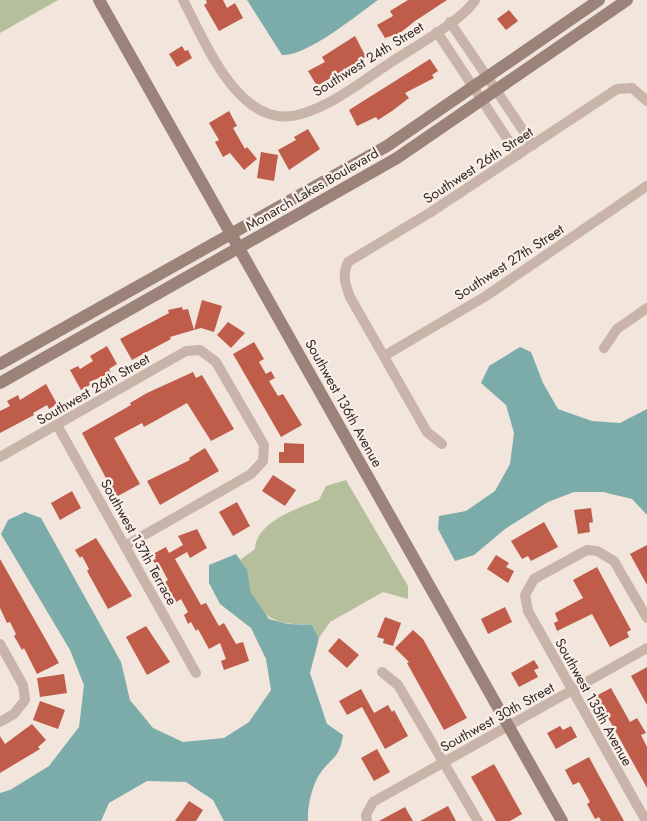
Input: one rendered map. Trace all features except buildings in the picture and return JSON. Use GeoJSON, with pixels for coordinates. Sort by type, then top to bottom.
{"type":"FeatureCollection","features":[{"type":"Feature","properties":{"kind":"street","name":"Southwest 136th Avenue"},"geometry":{"type":"LineString","coordinates":[[99,0],[562,821]]}},
{"type":"Feature","properties":{"kind":"street","name":"Southwest 24th Street"},"geometry":{"type":"LineString","coordinates":[[183,0],[222,71],[239,95],[264,114],[285,116],[301,114],[339,96],[437,32],[471,7],[475,0]]}},
{"type":"Feature","properties":{"kind":"street","name":"Monarch Lakes Boulevard"},"geometry":{"type":"LineString","coordinates":[[0,364],[386,146],[599,0]]}},
{"type":"Feature","properties":{"kind":"street","name":"Monarch Lakes Boulevard"},"geometry":{"type":"LineString","coordinates":[[0,383],[397,158],[627,0]]}},
{"type":"Feature","properties":{"kind":"street"},"geometry":{"type":"LineString","coordinates":[[450,22],[533,145]]}},
{"type":"Feature","properties":{"kind":"street"},"geometry":{"type":"LineString","coordinates":[[437,32],[518,155]]}},
{"type":"Feature","properties":{"kind":"street","name":"Southwest 26th Street"},"geometry":{"type":"LineString","coordinates":[[384,356],[344,282],[344,271],[348,262],[431,212],[617,90],[632,88],[647,101]]}},
{"type":"Feature","properties":{"kind":"street","name":"Southwest 27th Street"},"geometry":{"type":"LineString","coordinates":[[384,356],[486,296],[647,186]]}},
{"type":"Feature","properties":{"kind":"street"},"geometry":{"type":"LineString","coordinates":[[604,348],[617,329],[647,308]]}},
{"type":"Feature","properties":{"kind":"street","name":"Southwest 26th Street"},"geometry":{"type":"LineString","coordinates":[[0,457],[186,351],[200,350],[216,362],[264,445],[263,461],[251,474],[125,546]]}},
{"type":"Feature","properties":{"kind":"street"},"geometry":{"type":"LineString","coordinates":[[384,356],[426,432],[442,444]]}},
{"type":"Feature","properties":{"kind":"street","name":"Southwest 137th Terrace"},"geometry":{"type":"LineString","coordinates":[[57,426],[196,673]]}},
{"type":"Feature","properties":{"kind":"street","name":"Southwest 135th Avenue"},"geometry":{"type":"LineString","coordinates":[[646,821],[528,611],[525,595],[534,579],[587,550],[597,551],[614,561],[647,618]]}},
{"type":"Feature","properties":{"kind":"street"},"geometry":{"type":"LineString","coordinates":[[0,644],[23,685],[25,700],[14,714],[0,722]]}},
{"type":"Feature","properties":{"kind":"street","name":"Southwest 30th Street"},"geometry":{"type":"LineString","coordinates":[[367,818],[373,802],[509,725],[572,692],[647,648]]}},
{"type":"Feature","properties":{"kind":"street"},"geometry":{"type":"LineString","coordinates":[[382,672],[398,685],[478,821]]}},
{"type":"Feature","properties":{"kind":"green space"},"geometry":{"type":"Polygon","coordinates":[[[0,0],[58,0],[0,33],[0,0]]]}},
{"type":"Feature","properties":{"kind":"green space"},"geometry":{"type":"Polygon","coordinates":[[[346,480],[408,586],[408,599],[383,592],[330,622],[319,638],[312,625],[283,622],[268,616],[262,611],[249,589],[245,569],[240,560],[255,549],[257,539],[270,524],[290,512],[319,500],[326,486],[346,480]]]}},
{"type":"Feature","properties":{"kind":"water"},"geometry":{"type":"Polygon","coordinates":[[[247,0],[378,0],[345,25],[317,42],[292,54],[282,55],[247,0]]]}},
{"type":"Feature","properties":{"kind":"water"},"geometry":{"type":"Polygon","coordinates":[[[520,347],[531,352],[543,383],[558,409],[592,421],[620,423],[647,409],[647,515],[632,499],[603,492],[574,492],[548,502],[505,529],[474,555],[455,561],[438,529],[439,516],[466,511],[495,491],[510,464],[514,433],[506,405],[481,383],[489,366],[520,347]]]}},
{"type":"Feature","properties":{"kind":"water"},"geometry":{"type":"Polygon","coordinates":[[[25,512],[41,518],[121,662],[130,700],[153,728],[183,742],[224,738],[249,722],[271,690],[266,659],[251,628],[220,604],[209,583],[209,565],[236,554],[247,570],[251,593],[269,619],[288,624],[312,625],[319,638],[310,673],[327,724],[343,735],[337,754],[319,775],[314,785],[309,804],[308,821],[224,821],[213,800],[186,782],[147,781],[109,803],[101,821],[0,821],[0,793],[10,790],[49,766],[79,727],[84,685],[70,650],[1,534],[8,520],[25,512]]]}}]}
